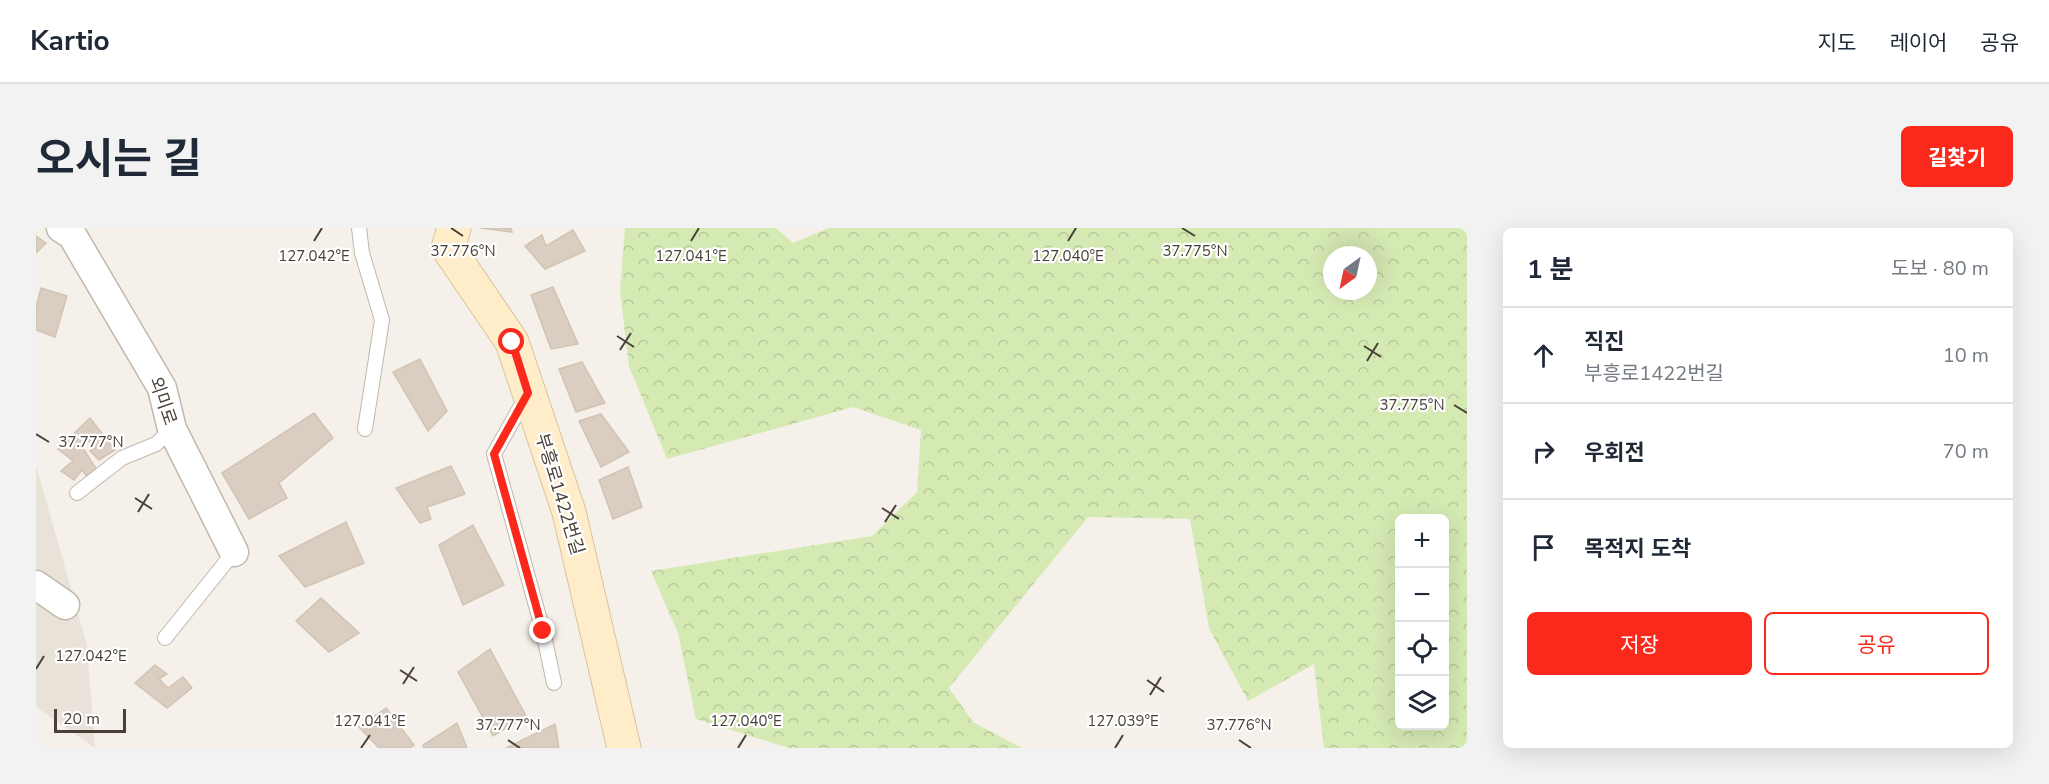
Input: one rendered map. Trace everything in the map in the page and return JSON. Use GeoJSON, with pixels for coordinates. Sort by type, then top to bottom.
{"type":"FeatureCollection","features":[{"type":"Feature","properties":{"kind":"street","name":"외미로"},"geometry":{"type":"LineString","coordinates":[[70,230],[162,388],[171,429],[234,552]]}},
{"type":"Feature","properties":{"kind":"street","name":"부흥로1422번길"},"geometry":{"type":"LineString","coordinates":[[445,235],[512,342],[569,512],[624,748]]}},
{"type":"Feature","properties":{"kind":"street"},"geometry":{"type":"LineString","coordinates":[[36,585],[65,604]]}},
{"type":"Feature","properties":{"kind":"lane"},"geometry":{"type":"LineString","coordinates":[[359,228],[362,253],[382,320],[365,429]]}},
{"type":"Feature","properties":{"kind":"lane"},"geometry":{"type":"LineString","coordinates":[[528,393],[494,454],[543,631],[554,682]]}},
{"type":"Feature","properties":{"kind":"lane"},"geometry":{"type":"LineString","coordinates":[[77,493],[122,458],[156,444],[171,429]]}},
{"type":"Feature","properties":{"kind":"lane"},"geometry":{"type":"LineString","coordinates":[[165,638],[234,552]]}},
{"type":"Feature","properties":{"kind":"shaded area"},"geometry":{"type":"Polygon","coordinates":[[[36,465],[87,645],[95,748],[36,707],[36,465]]]}},
{"type":"Feature","properties":{"kind":"green space"},"geometry":{"type":"Polygon","coordinates":[[[625,228],[776,228],[793,243],[829,228],[1467,228],[1467,748],[1324,748],[1314,664],[1248,701],[1209,628],[1190,519],[1088,517],[949,688],[973,722],[1022,748],[789,748],[696,719],[678,633],[651,571],[872,536],[917,492],[921,430],[853,407],[667,459],[629,366],[620,291],[625,228]]]}},
{"type":"Feature","properties":{"kind":"building"},"geometry":{"type":"Polygon","coordinates":[[[480,228],[511,228],[512,232],[480,228]]]}},
{"type":"Feature","properties":{"kind":"building"},"geometry":{"type":"Polygon","coordinates":[[[573,230],[585,251],[545,269],[525,246],[542,235],[546,246],[573,230]]]}},
{"type":"Feature","properties":{"kind":"building"},"geometry":{"type":"Polygon","coordinates":[[[36,236],[46,243],[36,253],[36,236]]]}},
{"type":"Feature","properties":{"kind":"building"},"geometry":{"type":"Polygon","coordinates":[[[553,287],[578,344],[551,349],[531,295],[553,287]]]}},
{"type":"Feature","properties":{"kind":"building"},"geometry":{"type":"Polygon","coordinates":[[[41,288],[67,296],[55,337],[36,330],[36,308],[41,288]]]}},
{"type":"Feature","properties":{"kind":"building"},"geometry":{"type":"Polygon","coordinates":[[[420,359],[447,411],[428,431],[393,372],[420,359]]]}},
{"type":"Feature","properties":{"kind":"building"},"geometry":{"type":"Polygon","coordinates":[[[582,362],[605,403],[576,412],[559,369],[582,362]]]}},
{"type":"Feature","properties":{"kind":"building"},"geometry":{"type":"Polygon","coordinates":[[[314,413],[333,438],[279,483],[287,498],[249,519],[222,473],[314,413]]]}},
{"type":"Feature","properties":{"kind":"building"},"geometry":{"type":"Polygon","coordinates":[[[601,414],[629,452],[601,467],[579,421],[601,414]]]}},
{"type":"Feature","properties":{"kind":"building"},"geometry":{"type":"Polygon","coordinates":[[[90,418],[115,450],[99,460],[90,451],[95,448],[88,440],[81,445],[97,470],[88,478],[82,470],[74,480],[61,471],[73,461],[58,449],[90,418]]]}},
{"type":"Feature","properties":{"kind":"building"},"geometry":{"type":"Polygon","coordinates":[[[451,466],[465,494],[427,507],[431,519],[420,523],[396,488],[451,466]]]}},
{"type":"Feature","properties":{"kind":"building"},"geometry":{"type":"Polygon","coordinates":[[[628,467],[642,507],[613,519],[599,480],[628,467]]]}},
{"type":"Feature","properties":{"kind":"building"},"geometry":{"type":"Polygon","coordinates":[[[346,522],[364,563],[305,587],[279,556],[346,522]]]}},
{"type":"Feature","properties":{"kind":"building"},"geometry":{"type":"Polygon","coordinates":[[[473,525],[504,585],[463,605],[439,545],[473,525]]]}},
{"type":"Feature","properties":{"kind":"building"},"geometry":{"type":"Polygon","coordinates":[[[321,598],[359,633],[329,652],[296,621],[321,598]]]}},
{"type":"Feature","properties":{"kind":"building"},"geometry":{"type":"Polygon","coordinates":[[[490,649],[526,716],[493,736],[458,672],[490,649]]]}},
{"type":"Feature","properties":{"kind":"building"},"geometry":{"type":"Polygon","coordinates":[[[155,665],[167,674],[159,679],[168,688],[183,677],[192,688],[167,708],[135,683],[155,665]]]}},
{"type":"Feature","properties":{"kind":"building"},"geometry":{"type":"Polygon","coordinates":[[[386,708],[414,745],[410,748],[379,748],[359,727],[386,708]]]}},
{"type":"Feature","properties":{"kind":"building"},"geometry":{"type":"Polygon","coordinates":[[[457,723],[467,748],[424,748],[423,745],[457,723]]]}},
{"type":"Feature","properties":{"kind":"building"},"geometry":{"type":"Polygon","coordinates":[[[555,724],[559,748],[506,748],[555,724]]]}},
{"type":"Feature","properties":{"kind":"route"},"geometry":{"type":"LineString","coordinates":[[512,342],[528,393],[494,454],[543,631]]}}]}
